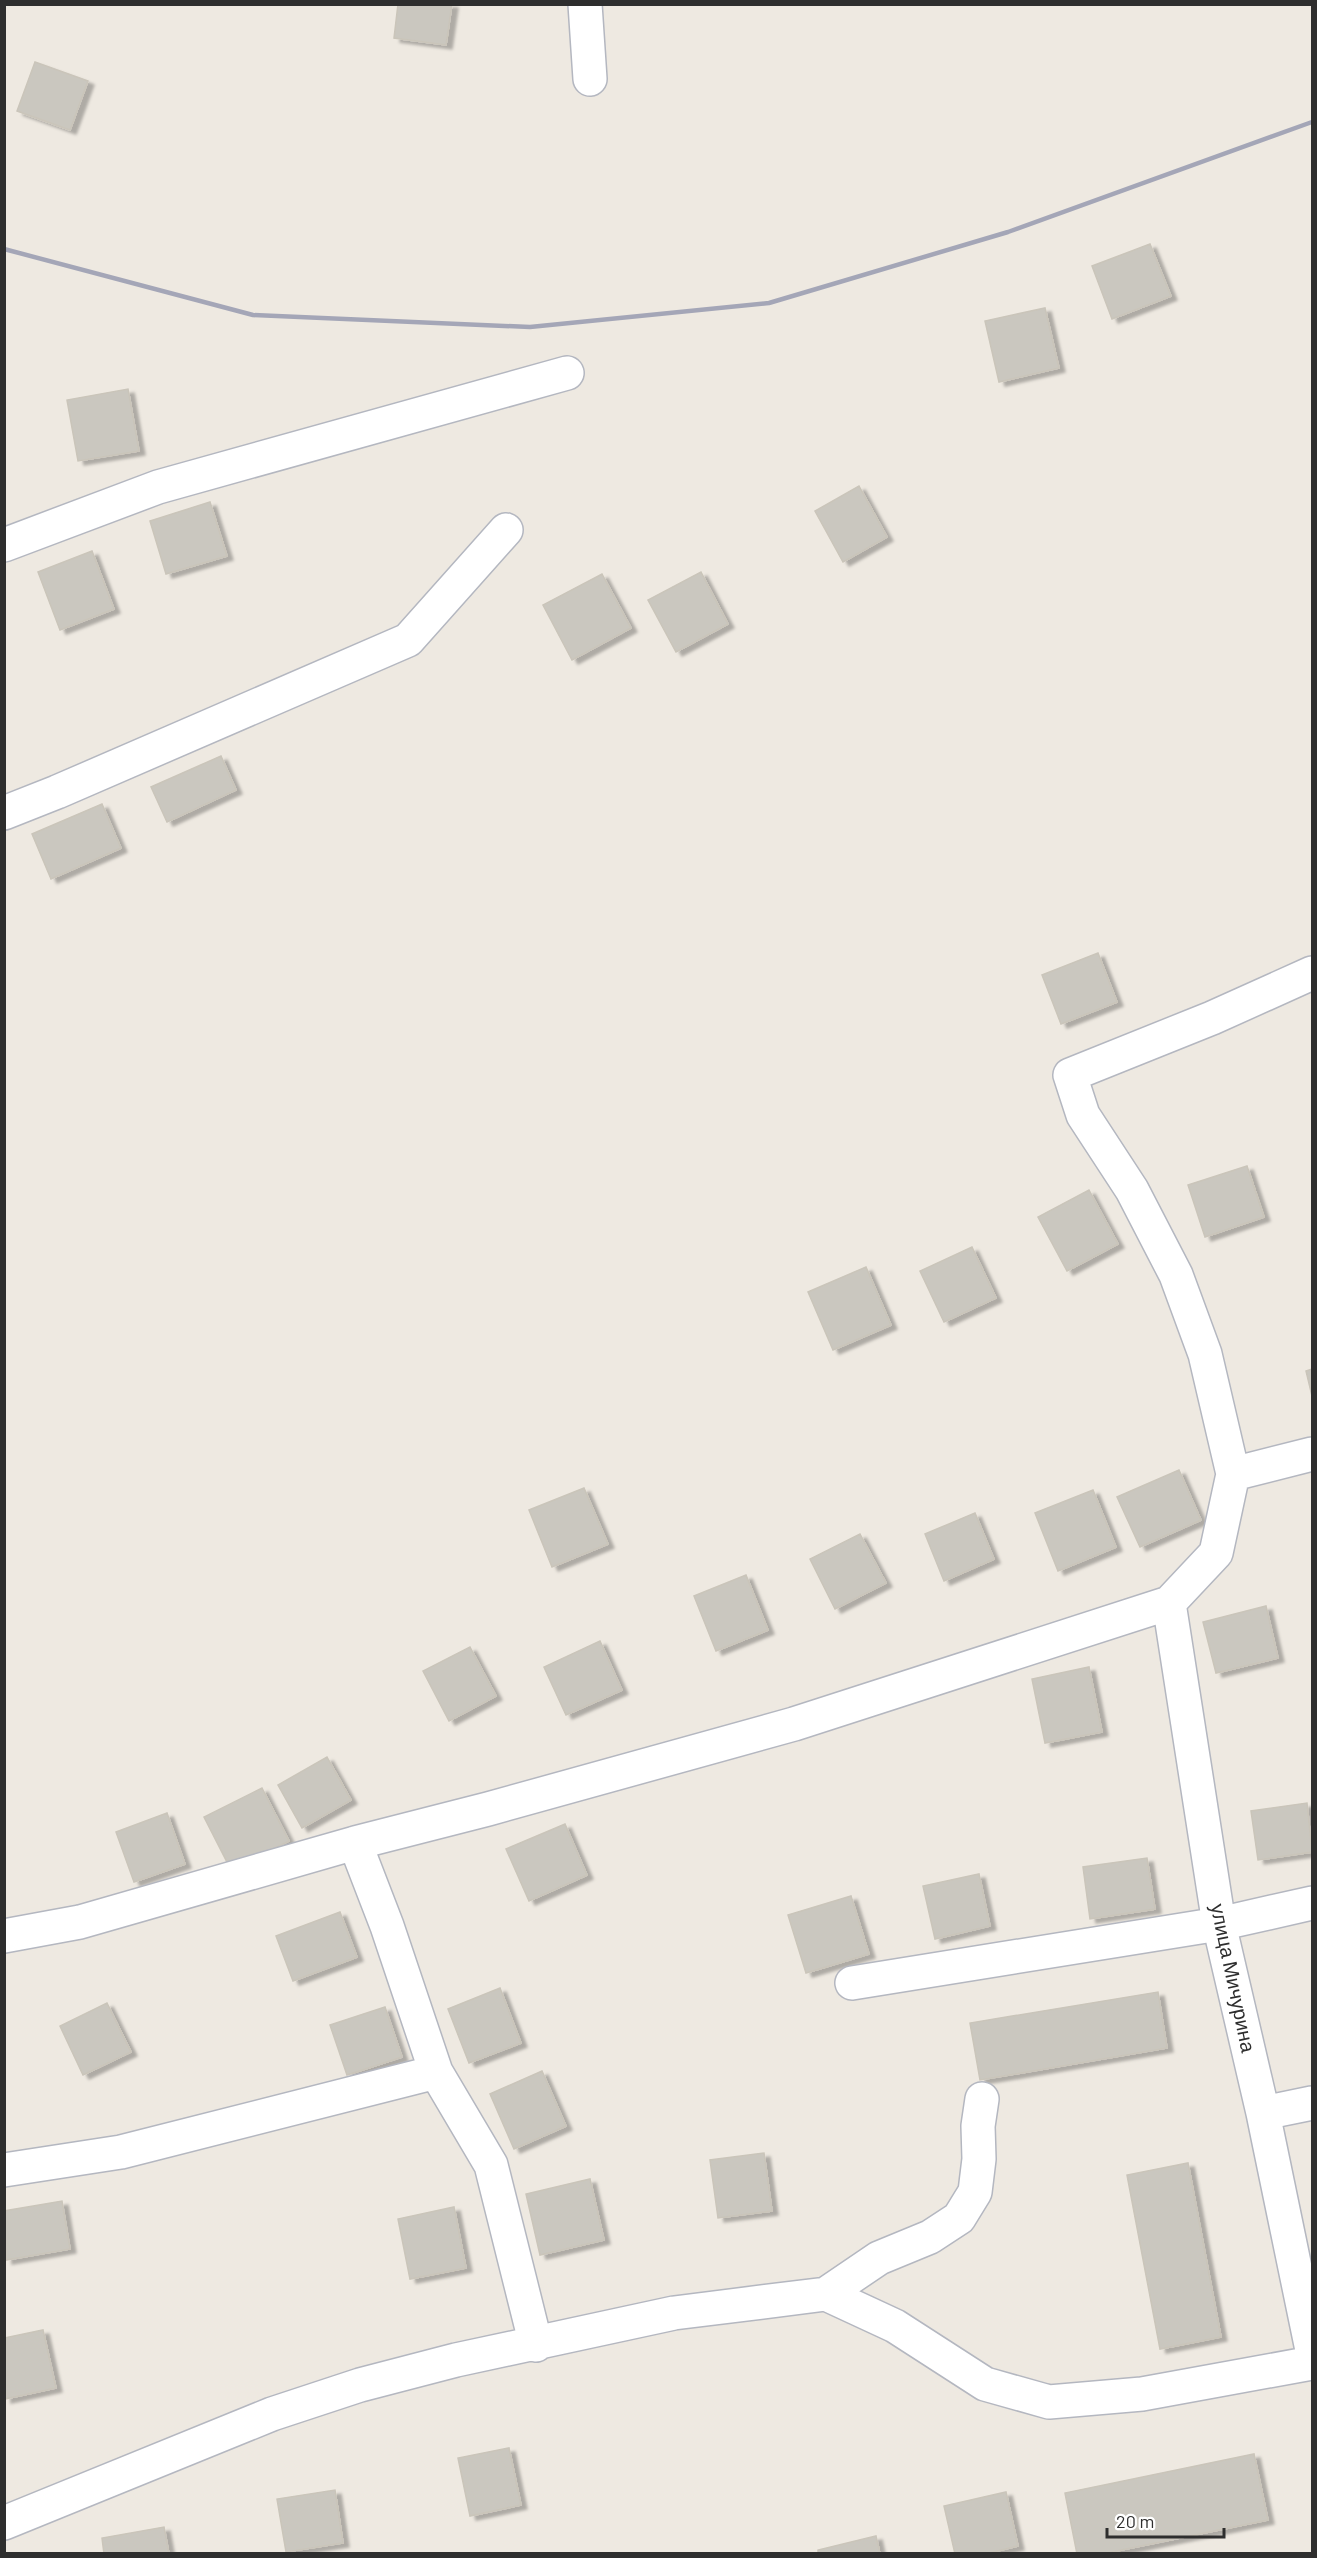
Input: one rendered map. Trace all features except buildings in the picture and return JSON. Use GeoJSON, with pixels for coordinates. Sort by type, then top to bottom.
{"type":"FeatureCollection","features":[{"type":"Feature","properties":{"kind":"street"},"geometry":{"type":"LineString","coordinates":[[585,4],[590,79]]}},
{"type":"Feature","properties":{"kind":"street"},"geometry":{"type":"LineString","coordinates":[[4,545],[158,487],[567,373]]}},
{"type":"Feature","properties":{"kind":"street"},"geometry":{"type":"LineString","coordinates":[[4,813],[408,640],[506,530]]}},
{"type":"Feature","properties":{"kind":"street"},"geometry":{"type":"LineString","coordinates":[[4,1936],[80,1922],[355,1843],[488,1809],[794,1724],[1169,1603],[1216,1553],[1233,1474],[1205,1354],[1176,1275],[1132,1190],[1083,1115],[1070,1075],[1212,1018],[1312,973]]}},
{"type":"Feature","properties":{"kind":"street"},"geometry":{"type":"LineString","coordinates":[[1233,1474],[1312,1454]]}},
{"type":"Feature","properties":{"kind":"street","name":"улица Мичурина"},"geometry":{"type":"LineString","coordinates":[[1169,1603],[1219,1924],[1263,2113],[1312,2350]]}},
{"type":"Feature","properties":{"kind":"street"},"geometry":{"type":"LineString","coordinates":[[355,1843],[387,1926],[436,2072],[491,2165],[536,2345]]}},
{"type":"Feature","properties":{"kind":"street"},"geometry":{"type":"LineString","coordinates":[[852,1983],[1219,1924],[1312,1903]]}},
{"type":"Feature","properties":{"kind":"street"},"geometry":{"type":"LineString","coordinates":[[4,2170],[121,2152],[436,2072]]}},
{"type":"Feature","properties":{"kind":"street"},"geometry":{"type":"LineString","coordinates":[[4,2523],[272,2414],[371,2382],[456,2360],[536,2345],[674,2313],[826,2294],[879,2258],[930,2237],[959,2218],[975,2192],[979,2159],[978,2126],[982,2099]]}},
{"type":"Feature","properties":{"kind":"street"},"geometry":{"type":"LineString","coordinates":[[1263,2113],[1312,2103]]}},
{"type":"Feature","properties":{"kind":"street"},"geometry":{"type":"LineString","coordinates":[[826,2294],[895,2326],[985,2384],[1049,2402],[1142,2394],[1312,2363]]}},
{"type":"Feature","properties":{"kind":"railway"},"geometry":{"type":"LineString","coordinates":[[4,249],[253,315],[530,327],[769,303],[1008,232],[1312,122]]}}]}
